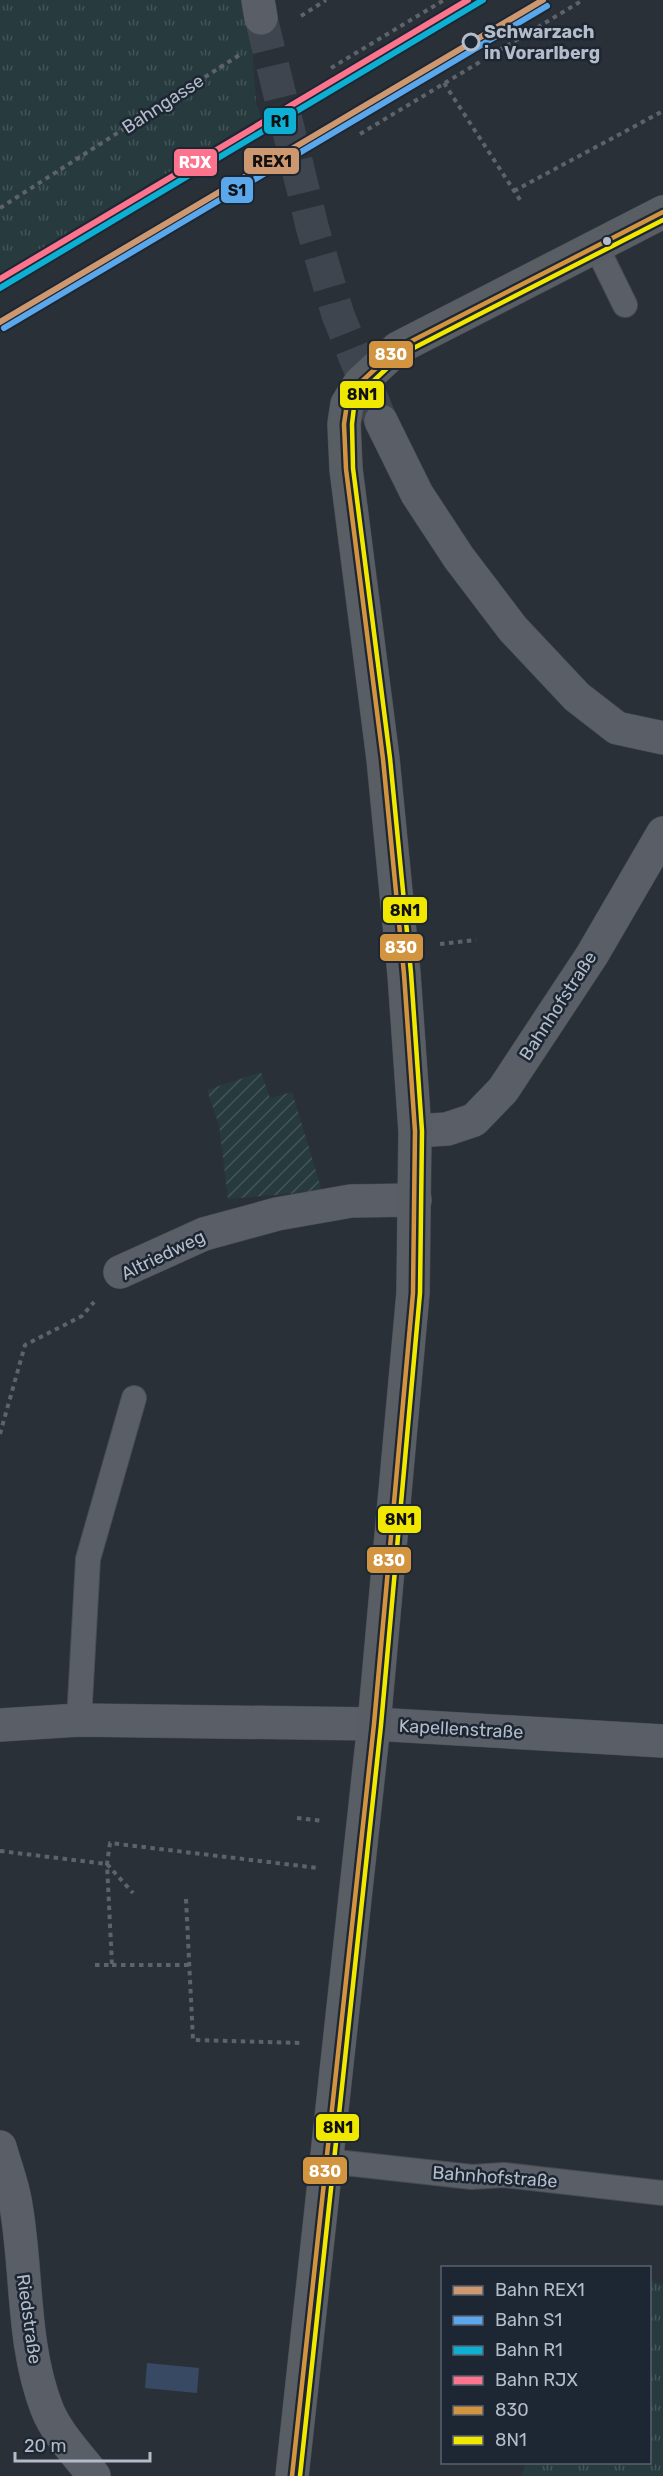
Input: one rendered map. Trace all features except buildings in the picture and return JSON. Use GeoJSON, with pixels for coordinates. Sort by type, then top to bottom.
{"type":"FeatureCollection","features":[{"type":"Feature","properties":{"kind":"street"},"geometry":{"type":"LineString","coordinates":[[292,2476],[374,1724],[413,1293],[415,1131],[404,974],[383,759],[346,469],[344,424],[346,404],[360,383],[398,348],[597,248],[663,212]]}},
{"type":"Feature","properties":{"kind":"street"},"geometry":{"type":"LineString","coordinates":[[381,421],[417,494],[459,558],[513,629],[577,697],[617,728],[663,738]]}},
{"type":"Feature","properties":{"kind":"street","name":"Bahnhofstraße"},"geometry":{"type":"LineString","coordinates":[[415,1131],[447,1129],[474,1120],[503,1090],[592,955],[663,833]]}},
{"type":"Feature","properties":{"kind":"street","name":"Altriedweg"},"geometry":{"type":"LineString","coordinates":[[120,1272],[204,1234],[277,1214],[351,1201],[415,1200]]}},
{"type":"Feature","properties":{"kind":"street","name":"Kapellenstraße"},"geometry":{"type":"LineString","coordinates":[[0,1725],[79,1720],[374,1724],[663,1741]]}},
{"type":"Feature","properties":{"kind":"street","name":"Riedstraße"},"geometry":{"type":"LineString","coordinates":[[0,2147],[15,2201],[36,2375],[48,2411],[67,2442],[94,2476]]}},
{"type":"Feature","properties":{"kind":"lane"},"geometry":{"type":"LineString","coordinates":[[597,248],[625,305]]}},
{"type":"Feature","properties":{"kind":"lane"},"geometry":{"type":"LineString","coordinates":[[79,1720],[88,1559],[134,1398]]}},
{"type":"Feature","properties":{"kind":"lane","name":"Bahnhofstraße"},"geometry":{"type":"LineString","coordinates":[[327,2161],[472,2177],[504,2175],[663,2193]]}},
{"type":"Feature","properties":{"kind":"path"},"geometry":{"type":"LineString","coordinates":[[296,19],[326,0]]}},
{"type":"Feature","properties":{"kind":"path"},"geometry":{"type":"LineString","coordinates":[[331,68],[444,0]]}},
{"type":"Feature","properties":{"kind":"path"},"geometry":{"type":"LineString","coordinates":[[360,134],[583,0]]}},
{"type":"Feature","properties":{"kind":"path","name":"Bahngasse"},"geometry":{"type":"LineString","coordinates":[[0,207],[247,50]]}},
{"type":"Feature","properties":{"kind":"path"},"geometry":{"type":"LineString","coordinates":[[444,83],[522,203]]}},
{"type":"Feature","properties":{"kind":"path"},"geometry":{"type":"LineString","coordinates":[[514,191],[663,111]]}},
{"type":"Feature","properties":{"kind":"path"},"geometry":{"type":"LineString","coordinates":[[437,944],[476,940]]}},
{"type":"Feature","properties":{"kind":"path","name":"Altriedweg"},"geometry":{"type":"LineString","coordinates":[[0,1434],[25,1345],[82,1316],[120,1272]]}},
{"type":"Feature","properties":{"kind":"path"},"geometry":{"type":"LineString","coordinates":[[112,1965],[107,1864],[110,1843],[330,1869]]}},
{"type":"Feature","properties":{"kind":"path"},"geometry":{"type":"LineString","coordinates":[[0,1851],[107,1864],[133,1893]]}},
{"type":"Feature","properties":{"kind":"path"},"geometry":{"type":"LineString","coordinates":[[186,1899],[193,2040],[310,2043]]}},
{"type":"Feature","properties":{"kind":"path"},"geometry":{"type":"LineString","coordinates":[[95,1965],[189,1965]]}},
{"type":"Feature","properties":{"kind":"green space"},"geometry":{"type":"Polygon","coordinates":[[[0,0],[249,0],[256,102],[261,117],[0,273],[0,0]]]}},
{"type":"Feature","properties":{"kind":"green space"},"geometry":{"type":"Polygon","coordinates":[[[261,1072],[270,1098],[292,1092],[322,1191],[228,1199],[219,1125],[207,1090],[261,1072]]]}},
{"type":"Feature","properties":{"kind":"green space"},"geometry":{"type":"Polygon","coordinates":[[[651,2281],[663,2284],[663,2476],[521,2476],[526,2464],[651,2464],[651,2281]]]}},
{"type":"Feature","properties":{"kind":"water"},"geometry":{"type":"Polygon","coordinates":[[[147,2363],[199,2368],[197,2393],[145,2388],[147,2363]]]}},
{"type":"Feature","properties":{"kind":"tunnel"},"geometry":{"type":"LineString","coordinates":[[261,18],[313,230],[338,315],[381,421]]}},
{"type":"Feature","properties":{"kind":"rail line","name":"RJX"},"geometry":{"type":"LineString","coordinates":[[0,279],[468,0]]}},
{"type":"Feature","properties":{"kind":"rail line","name":"R1"},"geometry":{"type":"LineString","coordinates":[[0,288],[483,0]]}},
{"type":"Feature","properties":{"kind":"rail line","name":"REX1"},"geometry":{"type":"LineString","coordinates":[[0,322],[543,0]]}},
{"type":"Feature","properties":{"kind":"rail line","name":"S1"},"geometry":{"type":"LineString","coordinates":[[4,328],[547,6]]}},
{"type":"Feature","properties":{"kind":"transit line","name":"830"},"geometry":{"type":"LineString","coordinates":[[292,2476],[374,1724],[413,1293],[415,1131],[404,974],[383,759],[346,469],[344,424],[347,404],[360,383],[398,348],[663,212]]}},
{"type":"Feature","properties":{"kind":"transit line","name":"8N1"},"geometry":{"type":"LineString","coordinates":[[300,2476],[381,1725],[420,1293],[422,1131],[411,973],[390,758],[353,468],[354,407],[366,388],[402,354],[663,220]]}},
{"type":"Feature","properties":{"kind":"place","name":"Schwarzach in Vorarlberg"},"geometry":{"type":"Point","coordinates":[471,42]}}]}
